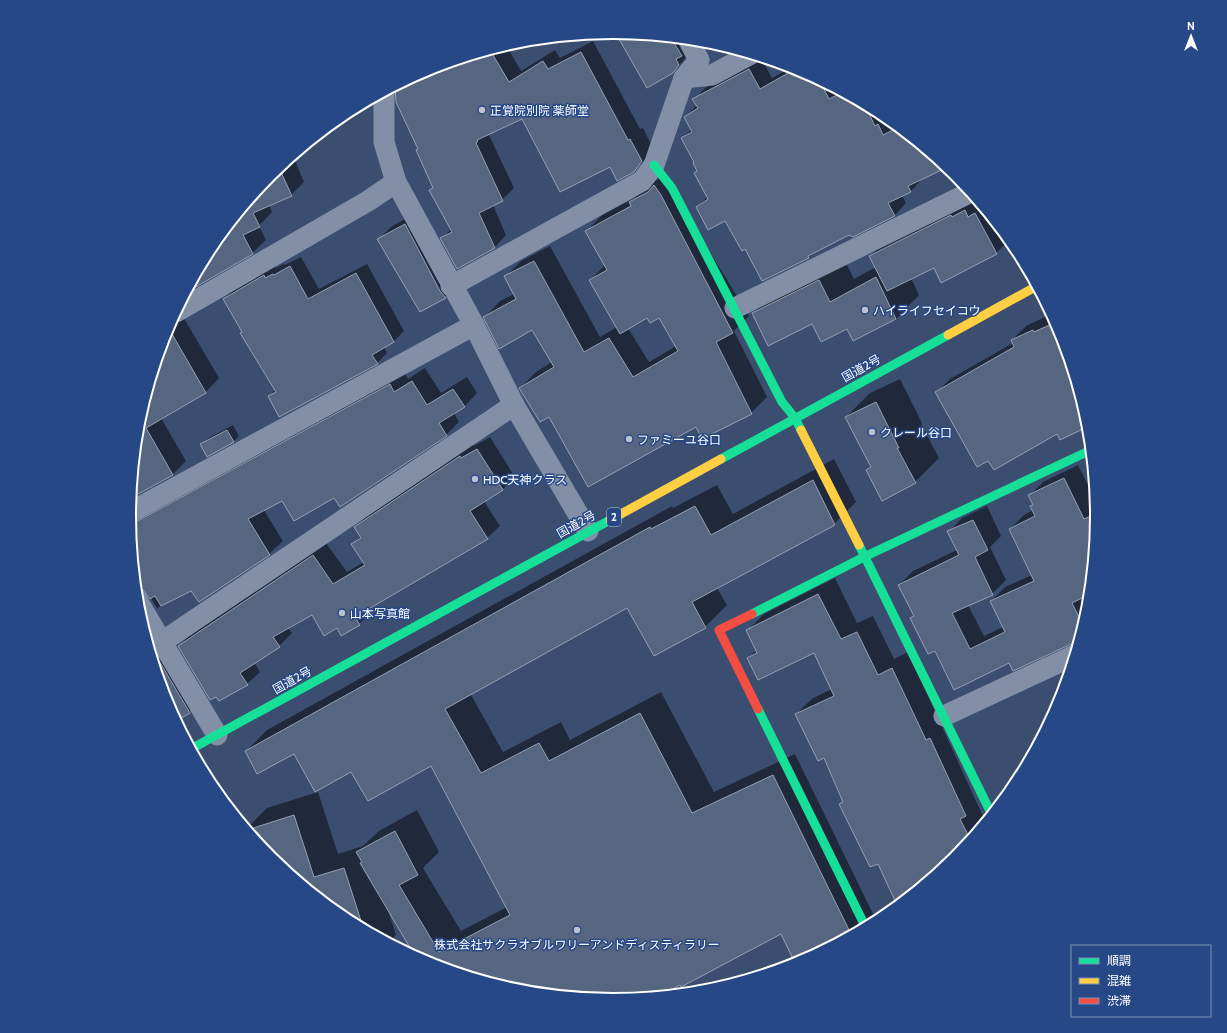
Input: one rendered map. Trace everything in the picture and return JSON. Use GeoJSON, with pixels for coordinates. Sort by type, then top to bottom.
{"type":"FeatureCollection","features":[{"type":"Feature","properties":{"kind":"main road"},"geometry":{"type":"LineString","coordinates":[[654,165],[672,188],[782,402],[795,418],[866,556],[990,810]]}},
{"type":"Feature","properties":{"kind":"main road","name":"国道2号"},"geometry":{"type":"LineString","coordinates":[[195,747],[1033,288]]}},
{"type":"Feature","properties":{"kind":"main road"},"geometry":{"type":"LineString","coordinates":[[864,923],[719,630],[866,556],[1087,452]]}},
{"type":"Feature","properties":{"kind":"street"},"geometry":{"type":"LineString","coordinates":[[451,286],[642,181],[654,165],[684,78],[699,60],[691,45]]}},
{"type":"Feature","properties":{"kind":"street"},"geometry":{"type":"LineString","coordinates":[[684,78],[712,75],[744,57]]}},
{"type":"Feature","properties":{"kind":"street"},"geometry":{"type":"LineString","coordinates":[[384,98],[384,142],[396,182],[451,286],[474,325],[514,405],[588,531]]}},
{"type":"Feature","properties":{"kind":"street"},"geometry":{"type":"LineString","coordinates":[[184,307],[368,202],[396,182]]}},
{"type":"Feature","properties":{"kind":"street"},"geometry":{"type":"LineString","coordinates":[[735,308],[966,195]]}},
{"type":"Feature","properties":{"kind":"street"},"geometry":{"type":"LineString","coordinates":[[136,509],[474,325]]}},
{"type":"Feature","properties":{"kind":"street"},"geometry":{"type":"LineString","coordinates":[[157,647],[514,405]]}},
{"type":"Feature","properties":{"kind":"street"},"geometry":{"type":"LineString","coordinates":[[150,629],[157,647],[217,734]]}},
{"type":"Feature","properties":{"kind":"street"},"geometry":{"type":"LineString","coordinates":[[944,716],[1070,657]]}},
{"type":"Feature","properties":{"kind":"building"},"geometry":{"type":"Polygon","coordinates":[[[619,39],[674,43],[682,56],[676,59],[679,65],[673,73],[647,88],[619,39]]]}},
{"type":"Feature","properties":{"kind":"building"},"geometry":{"type":"Polygon","coordinates":[[[581,52],[628,140],[630,139],[642,161],[634,172],[617,181],[610,167],[560,192],[522,119],[477,140],[478,141],[476,143],[503,201],[479,213],[495,248],[457,269],[440,238],[452,232],[429,190],[433,188],[416,150],[418,149],[396,102],[395,92],[402,88],[460,64],[490,55],[493,54],[509,82],[543,61],[548,69],[581,52]]]}},
{"type":"Feature","properties":{"kind":"building"},"geometry":{"type":"Polygon","coordinates":[[[749,69],[760,89],[789,72],[796,75],[823,87],[829,99],[837,95],[869,113],[875,126],[878,124],[883,135],[893,130],[928,157],[942,170],[908,186],[911,192],[888,203],[895,216],[853,237],[849,235],[808,256],[809,258],[762,281],[745,249],[742,251],[725,221],[708,230],[696,207],[708,199],[694,173],[697,171],[693,163],[694,162],[681,138],[692,132],[684,117],[698,108],[692,99],[749,69]]]}},
{"type":"Feature","properties":{"kind":"building"},"geometry":{"type":"Polygon","coordinates":[[[282,174],[292,196],[253,213],[260,227],[243,235],[253,254],[195,288],[216,251],[235,226],[254,202],[282,174]]]}},
{"type":"Feature","properties":{"kind":"building"},"geometry":{"type":"Polygon","coordinates":[[[654,185],[661,195],[733,333],[716,342],[752,414],[702,439],[696,427],[588,487],[549,417],[540,422],[519,388],[554,367],[532,330],[499,349],[483,317],[516,299],[504,276],[534,261],[584,352],[609,338],[633,377],[678,351],[659,318],[650,323],[647,318],[620,334],[589,280],[607,270],[585,231],[631,206],[629,202],[648,192],[654,185]]]}},
{"type":"Feature","properties":{"kind":"building"},"geometry":{"type":"Polygon","coordinates":[[[965,210],[968,217],[975,213],[997,254],[941,283],[934,268],[887,291],[869,256],[951,215],[952,217],[965,210]]]}},
{"type":"Feature","properties":{"kind":"building"},"geometry":{"type":"Polygon","coordinates":[[[405,224],[440,291],[446,298],[420,312],[377,239],[405,224]]]}},
{"type":"Feature","properties":{"kind":"building"},"geometry":{"type":"Polygon","coordinates":[[[290,266],[308,299],[356,273],[394,342],[372,355],[378,364],[279,417],[268,396],[276,392],[240,333],[242,332],[223,299],[264,275],[265,278],[273,274],[274,275],[290,266]]]}},
{"type":"Feature","properties":{"kind":"building"},"geometry":{"type":"Polygon","coordinates":[[[876,277],[896,319],[853,341],[847,329],[821,342],[812,324],[768,346],[752,313],[819,280],[830,302],[876,277]]]}},
{"type":"Feature","properties":{"kind":"building"},"geometry":{"type":"Polygon","coordinates":[[[1051,324],[1066,363],[1081,420],[1079,421],[1083,429],[1060,440],[1057,434],[994,470],[988,461],[977,467],[935,392],[1014,347],[1011,340],[1033,330],[1034,332],[1051,324]]]}},
{"type":"Feature","properties":{"kind":"building"},"geometry":{"type":"Polygon","coordinates":[[[172,334],[206,393],[146,428],[173,475],[137,495],[140,454],[145,423],[161,363],[172,334]]]}},
{"type":"Feature","properties":{"kind":"building"},"geometry":{"type":"Polygon","coordinates":[[[412,381],[427,405],[453,389],[465,407],[439,423],[447,436],[340,507],[334,498],[294,521],[282,501],[248,519],[270,555],[199,602],[191,591],[161,606],[155,596],[150,599],[142,589],[137,548],[136,522],[390,384],[394,392],[412,381]]]}},
{"type":"Feature","properties":{"kind":"building"},"geometry":{"type":"Polygon","coordinates":[[[876,402],[899,448],[897,448],[916,483],[882,501],[866,470],[871,467],[845,417],[876,402]]]}},
{"type":"Feature","properties":{"kind":"building"},"geometry":{"type":"Polygon","coordinates":[[[227,430],[234,442],[207,457],[200,444],[227,430]]]}},
{"type":"Feature","properties":{"kind":"building"},"geometry":{"type":"Polygon","coordinates":[[[477,449],[503,490],[470,511],[488,539],[355,617],[360,625],[341,636],[337,628],[324,636],[312,615],[273,637],[280,647],[240,673],[248,685],[219,701],[216,697],[210,700],[178,646],[313,555],[333,584],[365,565],[351,544],[361,538],[354,527],[460,456],[461,458],[477,449]]]}},
{"type":"Feature","properties":{"kind":"building"},"geometry":{"type":"Polygon","coordinates":[[[1064,478],[1084,519],[1091,516],[1090,548],[1084,597],[1072,603],[1080,619],[1074,643],[1013,671],[1009,663],[954,690],[935,651],[928,654],[910,618],[914,616],[898,585],[959,555],[947,531],[973,520],[988,550],[975,557],[993,595],[952,613],[970,649],[1005,632],[990,601],[1034,581],[1009,529],[1035,516],[1030,506],[1033,505],[1028,495],[1064,478]]]}},
{"type":"Feature","properties":{"kind":"building"},"geometry":{"type":"Polygon","coordinates":[[[813,480],[835,525],[692,602],[706,628],[654,656],[627,608],[445,709],[481,773],[539,743],[549,761],[640,713],[692,813],[773,775],[850,931],[825,945],[793,959],[781,934],[681,987],[680,985],[670,991],[645,993],[582,993],[551,990],[520,985],[460,969],[411,949],[360,863],[362,862],[356,852],[395,831],[418,875],[399,885],[439,952],[510,915],[431,766],[368,801],[351,772],[315,792],[294,754],[257,774],[245,751],[650,527],[651,529],[695,506],[711,535],[813,480]]]}},
{"type":"Feature","properties":{"kind":"building"},"geometry":{"type":"Polygon","coordinates":[[[818,594],[841,639],[857,632],[878,675],[892,668],[926,740],[930,738],[966,816],[960,819],[968,836],[928,876],[895,902],[878,864],[870,867],[839,804],[843,802],[824,758],[818,761],[795,714],[834,696],[814,653],[758,680],[747,658],[757,653],[746,630],[818,594]]]}},
{"type":"Feature","properties":{"kind":"building"},"geometry":{"type":"Polygon","coordinates":[[[158,659],[190,713],[181,718],[172,699],[158,659]]]}},
{"type":"Feature","properties":{"kind":"building"},"geometry":{"type":"Polygon","coordinates":[[[294,815],[314,877],[344,868],[361,922],[348,914],[299,876],[252,828],[294,815]]]}},
{"type":"Feature","properties":{"kind":"traffic: fast"},"geometry":{"type":"LineString","coordinates":[[654,165],[672,188],[782,402],[795,418],[801,430]]}},
{"type":"Feature","properties":{"kind":"traffic: fast"},"geometry":{"type":"LineString","coordinates":[[721,459],[948,335]]}},
{"type":"Feature","properties":{"kind":"traffic: fast"},"geometry":{"type":"LineString","coordinates":[[752,614],[866,556],[1087,452]]}},
{"type":"Feature","properties":{"kind":"traffic: fast"},"geometry":{"type":"LineString","coordinates":[[195,747],[610,520]]}},
{"type":"Feature","properties":{"kind":"traffic: fast"},"geometry":{"type":"LineString","coordinates":[[859,545],[990,810]]}},
{"type":"Feature","properties":{"kind":"traffic: fast"},"geometry":{"type":"LineString","coordinates":[[758,709],[864,923]]}},
{"type":"Feature","properties":{"kind":"traffic: slow"},"geometry":{"type":"LineString","coordinates":[[948,335],[1033,288]]}},
{"type":"Feature","properties":{"kind":"traffic: slow"},"geometry":{"type":"LineString","coordinates":[[801,430],[859,545]]}},
{"type":"Feature","properties":{"kind":"traffic: slow"},"geometry":{"type":"LineString","coordinates":[[610,520],[721,459]]}},
{"type":"Feature","properties":{"kind":"traffic: jam"},"geometry":{"type":"LineString","coordinates":[[752,614],[719,630],[758,709]]}},
{"type":"Feature","properties":{"kind":"place","name":"正覚院別院 薬師堂"},"geometry":{"type":"Point","coordinates":[482,110]}},
{"type":"Feature","properties":{"kind":"place","name":"ハイライフセイコウ"},"geometry":{"type":"Point","coordinates":[865,310]}},
{"type":"Feature","properties":{"kind":"place","name":"クレール谷口"},"geometry":{"type":"Point","coordinates":[872,432]}},
{"type":"Feature","properties":{"kind":"place","name":"ファミーユ谷口"},"geometry":{"type":"Point","coordinates":[629,439]}},
{"type":"Feature","properties":{"kind":"place","name":"HDC天神クラス"},"geometry":{"type":"Point","coordinates":[475,479]}},
{"type":"Feature","properties":{"kind":"place","name":"山本写真館"},"geometry":{"type":"Point","coordinates":[342,613]}},
{"type":"Feature","properties":{"kind":"place","name":"株式会社サクラオブルワリーアンドディスティラリー"},"geometry":{"type":"Point","coordinates":[577,930]}}]}
